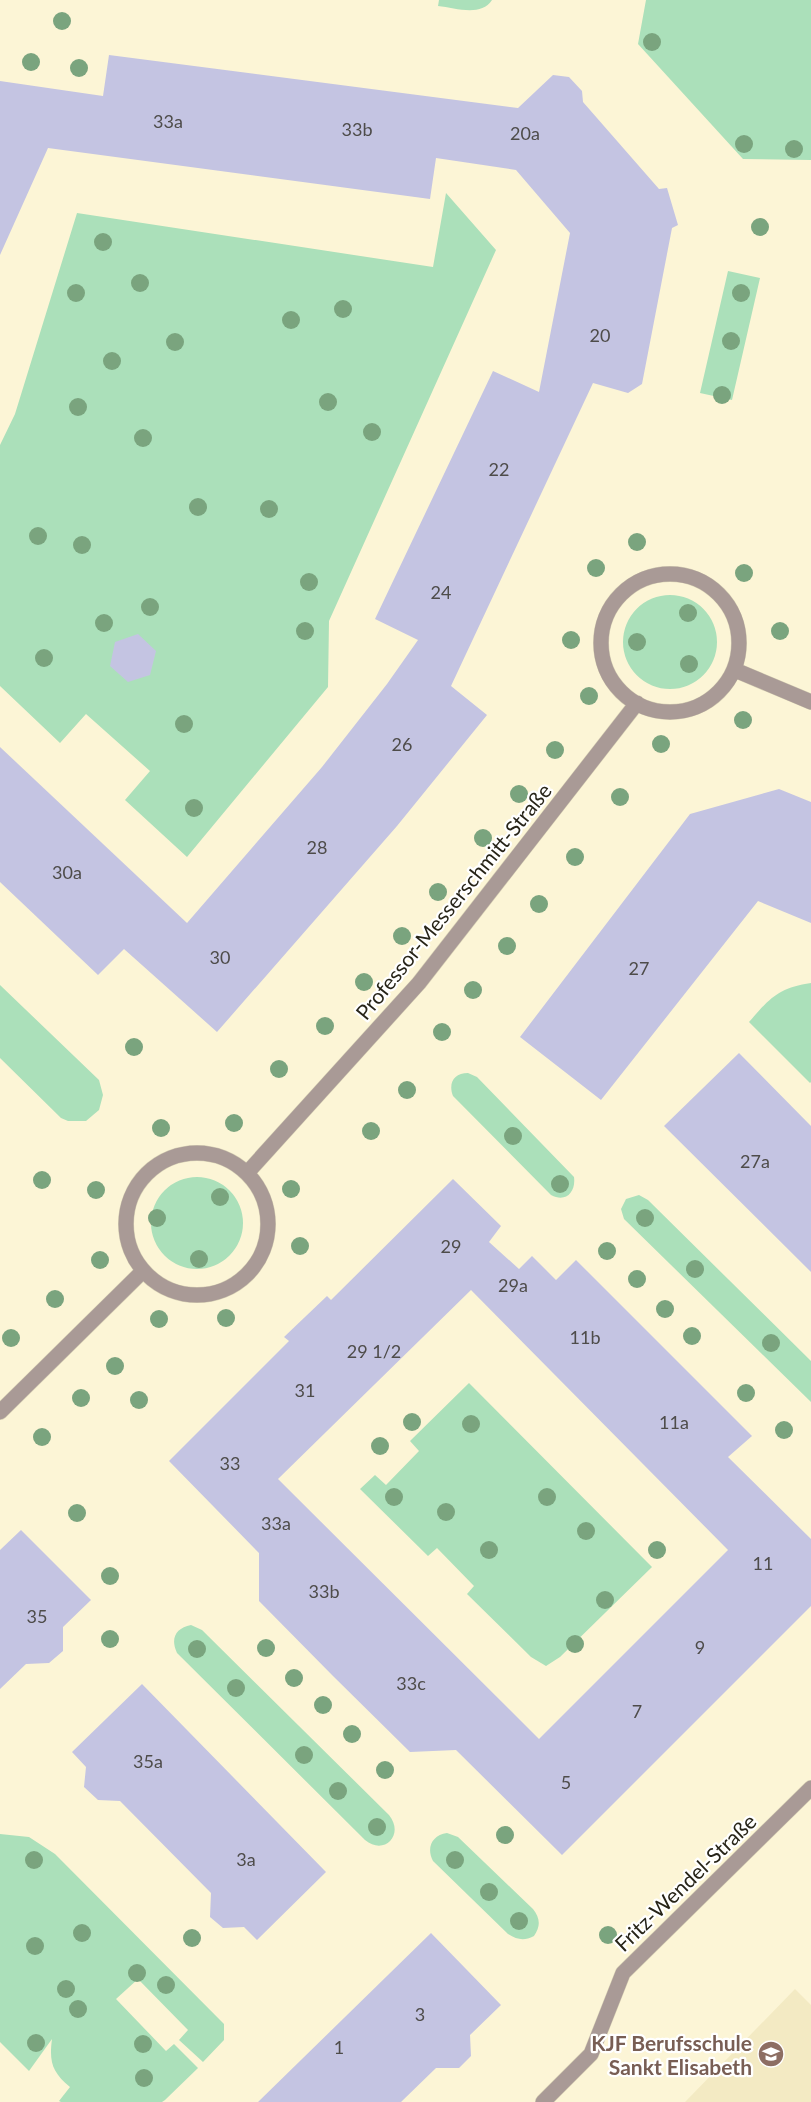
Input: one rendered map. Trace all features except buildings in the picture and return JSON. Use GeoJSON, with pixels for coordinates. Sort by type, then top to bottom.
{"type":"FeatureCollection","features":[{"type":"Feature","properties":{"kind":"street"},"geometry":{"type":"LineString","coordinates":[[660,575],[683,575],[702,581],[719,593],[731,610],[739,629],[740,650],[735,669],[724,688],[708,701],[688,710],[668,713],[647,708],[628,698],[613,682],[603,661],[601,638],[607,615],[620,596],[638,582],[660,575]]}},
{"type":"Feature","properties":{"kind":"street"},"geometry":{"type":"LineString","coordinates":[[735,669],[811,702]]}},
{"type":"Feature","properties":{"kind":"street","name":"Professor-Messerschmitt-Straße"},"geometry":{"type":"LineString","coordinates":[[247,1173],[419,983],[637,703]]}},
{"type":"Feature","properties":{"kind":"street"},"geometry":{"type":"LineString","coordinates":[[199,1152],[216,1155],[233,1162],[247,1173],[264,1197],[268,1226],[267,1241],[261,1255],[241,1281],[208,1295],[190,1296],[156,1283],[143,1271],[132,1256],[126,1238],[125,1219],[129,1201],[137,1185],[150,1171],[164,1160],[181,1154],[199,1152]]}},
{"type":"Feature","properties":{"kind":"street"},"geometry":{"type":"LineString","coordinates":[[0,1412],[143,1271]]}},
{"type":"Feature","properties":{"kind":"street","name":"Fritz-Wendel-Straße"},"geometry":{"type":"LineString","coordinates":[[543,2102],[591,2054],[623,1973],[811,1788]]}},
{"type":"Feature","properties":{"kind":"shaded area","name":"KJF Berufsschule Sankt Elisabeth"},"geometry":{"type":"Polygon","coordinates":[[[795,1989],[811,2005],[811,2102],[685,2102],[795,1989]]]}},
{"type":"Feature","properties":{"kind":"green space"},"geometry":{"type":"Polygon","coordinates":[[[439,0],[492,0],[481,8],[468,10],[438,6],[439,0]]]}},
{"type":"Feature","properties":{"kind":"green space"},"geometry":{"type":"Polygon","coordinates":[[[646,0],[811,0],[811,160],[743,159],[638,44],[646,0]]]}},
{"type":"Feature","properties":{"kind":"green space"},"geometry":{"type":"Polygon","coordinates":[[[446,193],[496,250],[329,621],[328,687],[187,857],[125,800],[150,771],[86,714],[60,743],[0,686],[0,445],[15,414],[77,213],[433,267],[446,193]]]}},
{"type":"Feature","properties":{"kind":"green space"},"geometry":{"type":"Polygon","coordinates":[[[728,271],[760,278],[732,400],[700,393],[728,271]]]}},
{"type":"Feature","properties":{"kind":"green space"},"geometry":{"type":"Polygon","coordinates":[[[670,595],[688,599],[703,609],[713,624],[717,642],[713,660],[703,675],[688,685],[670,689],[652,685],[637,675],[627,660],[623,642],[627,624],[637,609],[652,599],[670,595]]]}},
{"type":"Feature","properties":{"kind":"green space"},"geometry":{"type":"Polygon","coordinates":[[[811,983],[810,1083],[749,1022],[763,1006],[782,991],[811,983]]]}},
{"type":"Feature","properties":{"kind":"green space"},"geometry":{"type":"Polygon","coordinates":[[[0,985],[99,1080],[103,1095],[99,1110],[86,1121],[68,1121],[61,1118],[0,1058],[0,985]]]}},
{"type":"Feature","properties":{"kind":"green space"},"geometry":{"type":"Polygon","coordinates":[[[463,1073],[477,1077],[574,1177],[572,1191],[569,1195],[561,1198],[551,1195],[453,1096],[451,1087],[453,1080],[463,1073]]]}},
{"type":"Feature","properties":{"kind":"green space"},"geometry":{"type":"Polygon","coordinates":[[[197,1177],[215,1180],[230,1190],[240,1205],[243,1223],[240,1241],[230,1256],[215,1266],[197,1269],[179,1266],[164,1256],[154,1241],[151,1223],[154,1205],[164,1190],[179,1180],[197,1177]]]}},
{"type":"Feature","properties":{"kind":"green space"},"geometry":{"type":"Polygon","coordinates":[[[639,1195],[648,1200],[811,1361],[811,1402],[624,1219],[621,1209],[626,1199],[639,1195]]]}},
{"type":"Feature","properties":{"kind":"green space"},"geometry":{"type":"Polygon","coordinates":[[[469,1383],[652,1567],[560,1657],[546,1666],[531,1657],[467,1594],[474,1586],[437,1548],[428,1556],[360,1489],[375,1475],[386,1485],[419,1451],[410,1441],[469,1383]]]}},
{"type":"Feature","properties":{"kind":"green space"},"geometry":{"type":"Polygon","coordinates":[[[191,1625],[202,1630],[389,1815],[395,1830],[390,1841],[379,1846],[365,1840],[177,1653],[174,1643],[176,1634],[191,1625]]]}},
{"type":"Feature","properties":{"kind":"green space"},"geometry":{"type":"Polygon","coordinates":[[[447,1833],[458,1837],[533,1909],[539,1922],[534,1936],[521,1939],[508,1934],[433,1861],[430,1847],[434,1839],[447,1833]]]}},
{"type":"Feature","properties":{"kind":"green space"},"geometry":{"type":"Polygon","coordinates":[[[0,1834],[29,1837],[55,1854],[224,2024],[224,2040],[203,2062],[179,2040],[188,2030],[138,1979],[116,1999],[166,2051],[174,2044],[198,2068],[162,2102],[61,2102],[59,2101],[70,2087],[53,2066],[52,2039],[29,2071],[0,2042],[0,1834]]]}},
{"type":"Feature","properties":{"kind":"place","name":"KJF Berufsschule Sankt Elisabeth"},"geometry":{"type":"Point","coordinates":[771,2054]}}]}
